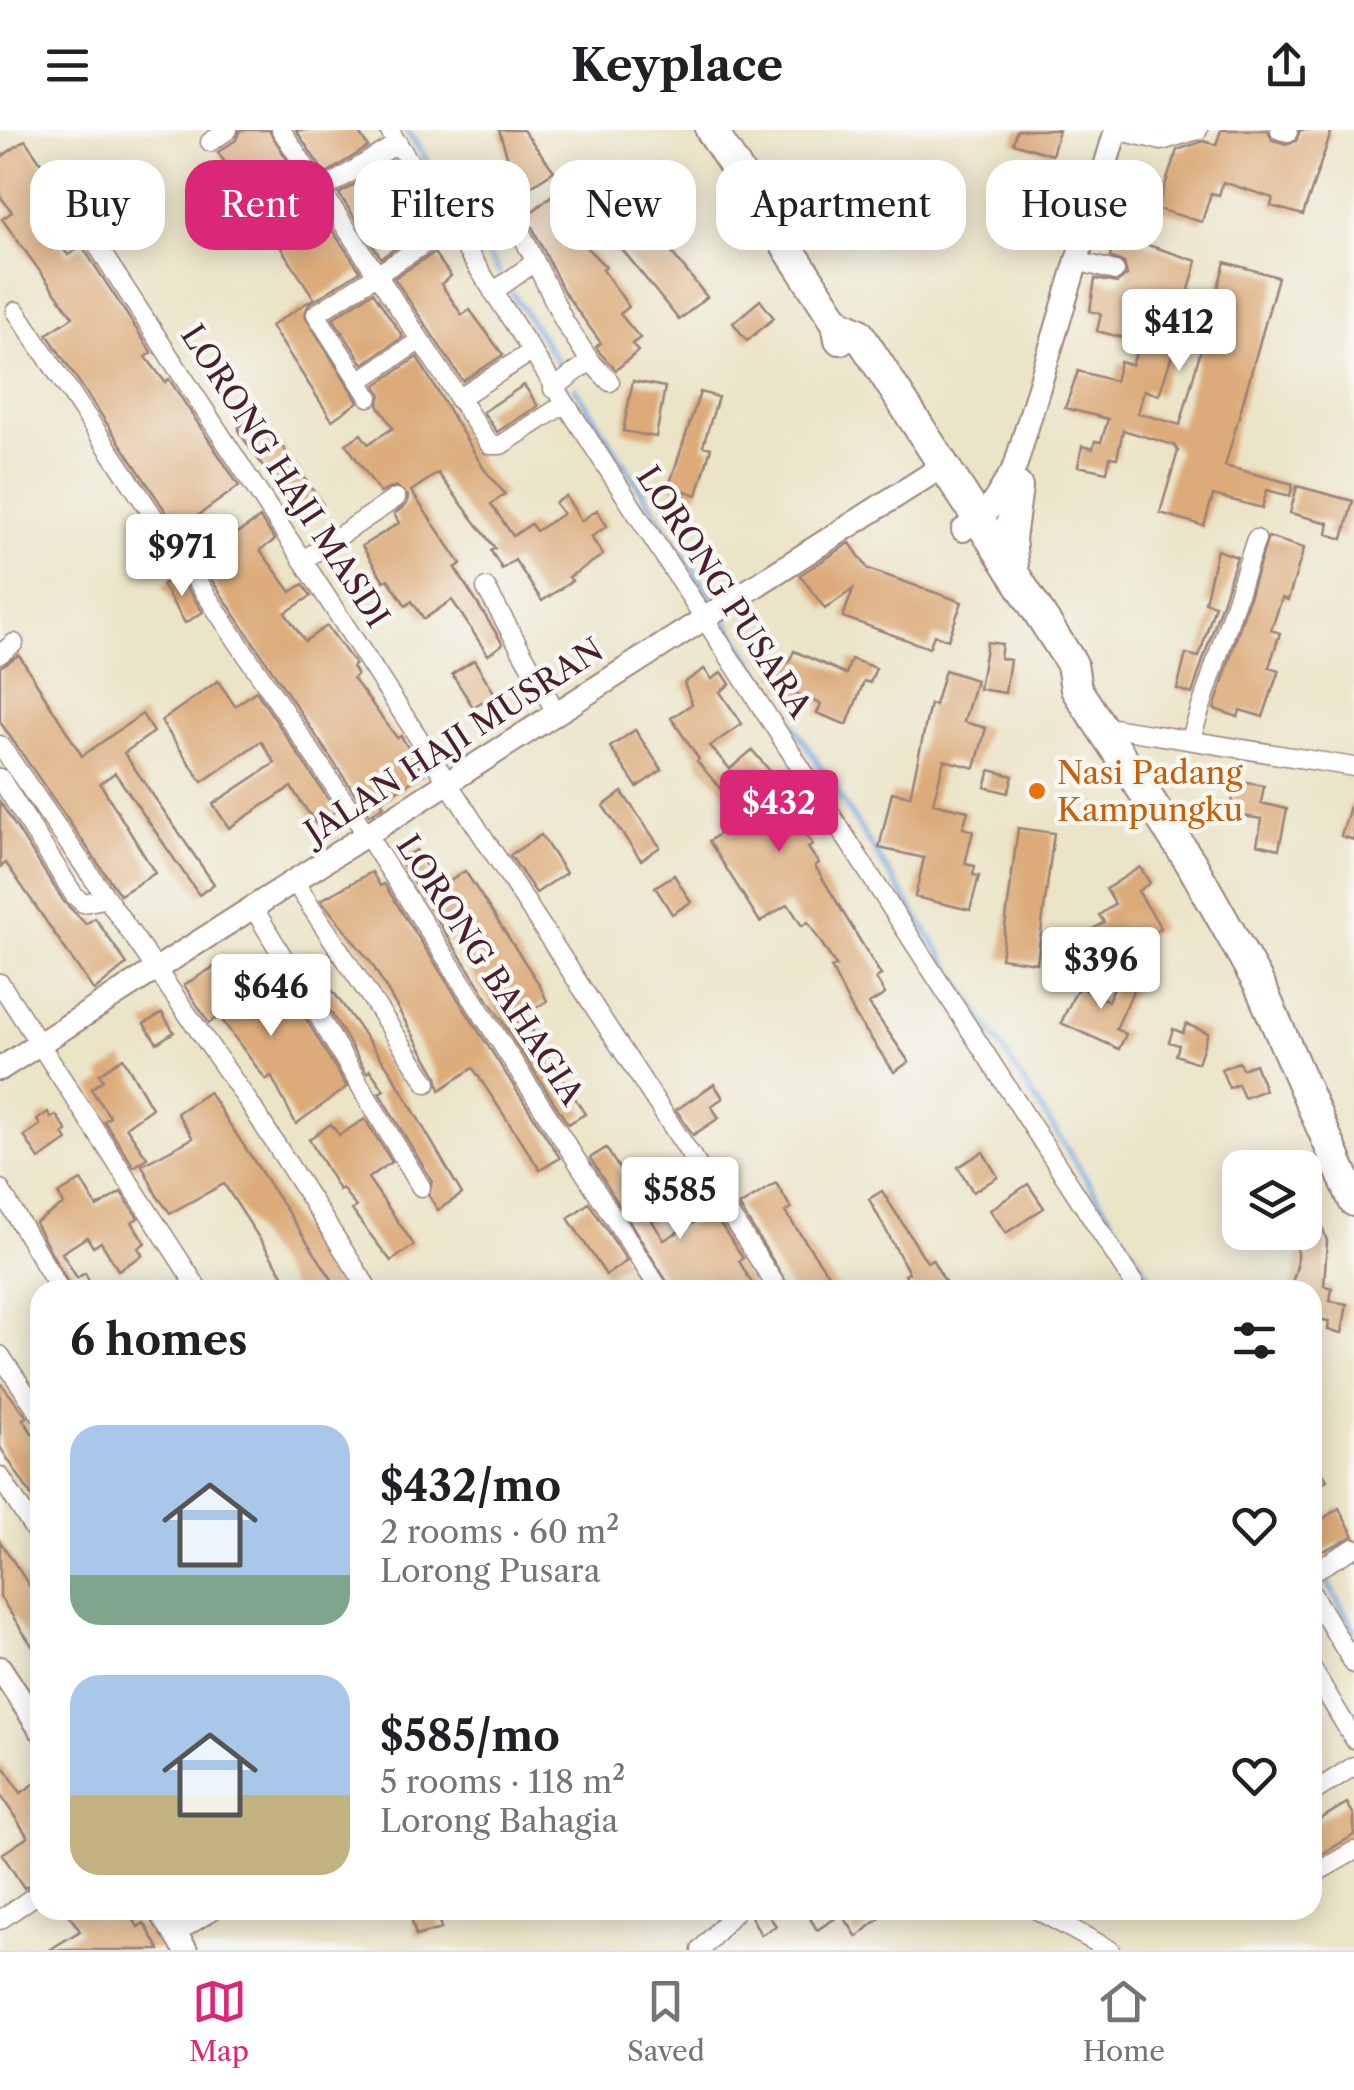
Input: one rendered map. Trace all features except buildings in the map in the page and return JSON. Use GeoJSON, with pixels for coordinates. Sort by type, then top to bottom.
{"type":"FeatureCollection","features":[{"type":"Feature","properties":{"kind":"highway"},"geometry":{"type":"LineString","coordinates":[[710,130],[836,322],[841,344],[974,531],[1056,676],[1076,689],[1191,862],[1260,986],[1354,1200]]}},
{"type":"Feature","properties":{"kind":"highway"},"geometry":{"type":"LineString","coordinates":[[935,471],[960,491],[980,495],[1011,480],[1014,573]]}},
{"type":"Feature","properties":{"kind":"highway"},"geometry":{"type":"LineString","coordinates":[[960,491],[974,531],[1014,573],[1072,664],[1076,689]]}},
{"type":"Feature","properties":{"kind":"street"},"geometry":{"type":"LineString","coordinates":[[210,142],[228,130]]}},
{"type":"Feature","properties":{"kind":"street"},"geometry":{"type":"LineString","coordinates":[[281,130],[301,160]]}},
{"type":"Feature","properties":{"kind":"street"},"geometry":{"type":"LineString","coordinates":[[974,531],[1005,512],[1011,480],[1116,130],[1162,140],[1198,130]]}},
{"type":"Feature","properties":{"kind":"street"},"geometry":{"type":"LineString","coordinates":[[334,180],[394,136]]}},
{"type":"Feature","properties":{"kind":"street","name":"LORONG PUSARA"},"geometry":{"type":"LineString","coordinates":[[394,136],[409,160]]}},
{"type":"Feature","properties":{"kind":"street"},"geometry":{"type":"LineString","coordinates":[[334,210],[490,446],[500,446],[558,397],[590,360]]}},
{"type":"Feature","properties":{"kind":"street","name":"LORONG HAJI MASDI"},"geometry":{"type":"LineString","coordinates":[[100,250],[772,1280]]}},
{"type":"Feature","properties":{"kind":"street"},"geometry":{"type":"LineString","coordinates":[[415,250],[316,314],[364,389],[419,341]]}},
{"type":"Feature","properties":{"kind":"street","name":"LORONG PUSARA"},"geometry":{"type":"LineString","coordinates":[[466,250],[558,397],[708,618],[1132,1280]]}},
{"type":"Feature","properties":{"kind":"street"},"geometry":{"type":"LineString","coordinates":[[530,250],[564,321],[610,382]]}},
{"type":"Feature","properties":{"kind":"street"},"geometry":{"type":"LineString","coordinates":[[1077,261],[1115,270]]}},
{"type":"Feature","properties":{"kind":"street"},"geometry":{"type":"LineString","coordinates":[[494,292],[536,262]]}},
{"type":"Feature","properties":{"kind":"street","name":"LORONG BAHAGIA"},"geometry":{"type":"LineString","coordinates":[[16,311],[367,835],[654,1280]]}},
{"type":"Feature","properties":{"kind":"street"},"geometry":{"type":"LineString","coordinates":[[458,400],[531,352]]}},
{"type":"Feature","properties":{"kind":"street","name":"JALAN HAJI MUSRAN"},"geometry":{"type":"LineString","coordinates":[[0,1070],[156,972],[260,918],[294,882],[935,471]]}},
{"type":"Feature","properties":{"kind":"street"},"geometry":{"type":"LineString","coordinates":[[304,559],[396,498]]}},
{"type":"Feature","properties":{"kind":"street"},"geometry":{"type":"LineString","coordinates":[[1191,738],[1256,539]]}},
{"type":"Feature","properties":{"kind":"street"},"geometry":{"type":"LineString","coordinates":[[486,588],[556,712]]}},
{"type":"Feature","properties":{"kind":"street"},"geometry":{"type":"LineString","coordinates":[[1101,726],[1354,767]]}},
{"type":"Feature","properties":{"kind":"street"},"geometry":{"type":"LineString","coordinates":[[0,744],[104,899],[248,1101],[362,1280]]}},
{"type":"Feature","properties":{"kind":"street"},"geometry":{"type":"LineString","coordinates":[[0,778],[81,902],[104,899]]}},
{"type":"Feature","properties":{"kind":"street"},"geometry":{"type":"LineString","coordinates":[[294,882],[427,1083]]}},
{"type":"Feature","properties":{"kind":"street"},"geometry":{"type":"LineString","coordinates":[[260,918],[421,1187]]}},
{"type":"Feature","properties":{"kind":"street"},"geometry":{"type":"LineString","coordinates":[[0,983],[193,1280]]}},
{"type":"Feature","properties":{"kind":"street"},"geometry":{"type":"LineString","coordinates":[[0,1190],[54,1280]]}},
{"type":"Feature","properties":{"kind":"street"},"geometry":{"type":"LineString","coordinates":[[0,1356],[30,1400]]}},
{"type":"Feature","properties":{"kind":"street"},"geometry":{"type":"LineString","coordinates":[[0,1476],[30,1523]]}},
{"type":"Feature","properties":{"kind":"street"},"geometry":{"type":"LineString","coordinates":[[1322,1566],[1354,1548]]}},
{"type":"Feature","properties":{"kind":"street"},"geometry":{"type":"LineString","coordinates":[[1322,1611],[1354,1664]]}},
{"type":"Feature","properties":{"kind":"street"},"geometry":{"type":"LineString","coordinates":[[0,1668],[30,1714]]}},
{"type":"Feature","properties":{"kind":"street"},"geometry":{"type":"LineString","coordinates":[[1322,1686],[1354,1740]]}},
{"type":"Feature","properties":{"kind":"street"},"geometry":{"type":"LineString","coordinates":[[1322,1787],[1354,1766]]}},
{"type":"Feature","properties":{"kind":"street"},"geometry":{"type":"LineString","coordinates":[[1322,1869],[1354,1851]]}},
{"type":"Feature","properties":{"kind":"street"},"geometry":{"type":"LineString","coordinates":[[0,1920],[30,1899]]}},
{"type":"Feature","properties":{"kind":"street"},"geometry":{"type":"LineString","coordinates":[[167,1920],[181,1942],[203,1920]]}},
{"type":"Feature","properties":{"kind":"street"},"geometry":{"type":"LineString","coordinates":[[701,1950],[727,1920]]}},
{"type":"Feature","properties":{"kind":"street"},"geometry":{"type":"LineString","coordinates":[[1056,1920],[1110,1950]]}},
{"type":"Feature","properties":{"kind":"waterway"},"geometry":{"type":"LineString","coordinates":[[407,130],[499,272]]}},
{"type":"Feature","properties":{"kind":"waterway"},"geometry":{"type":"LineString","coordinates":[[513,294],[561,367]]}},
{"type":"Feature","properties":{"kind":"waterway"},"geometry":{"type":"LineString","coordinates":[[575,388],[712,599]]}},
{"type":"Feature","properties":{"kind":"waterway"},"geometry":{"type":"LineString","coordinates":[[727,622],[1152,1280]]}},
{"type":"Feature","properties":{"kind":"waterway"},"geometry":{"type":"LineString","coordinates":[[1325,1579],[1354,1629]]}},
{"type":"Feature","properties":{"kind":"place","name":"Nasi Padang Kampungku"},"geometry":{"type":"Point","coordinates":[1037,791]}}]}
